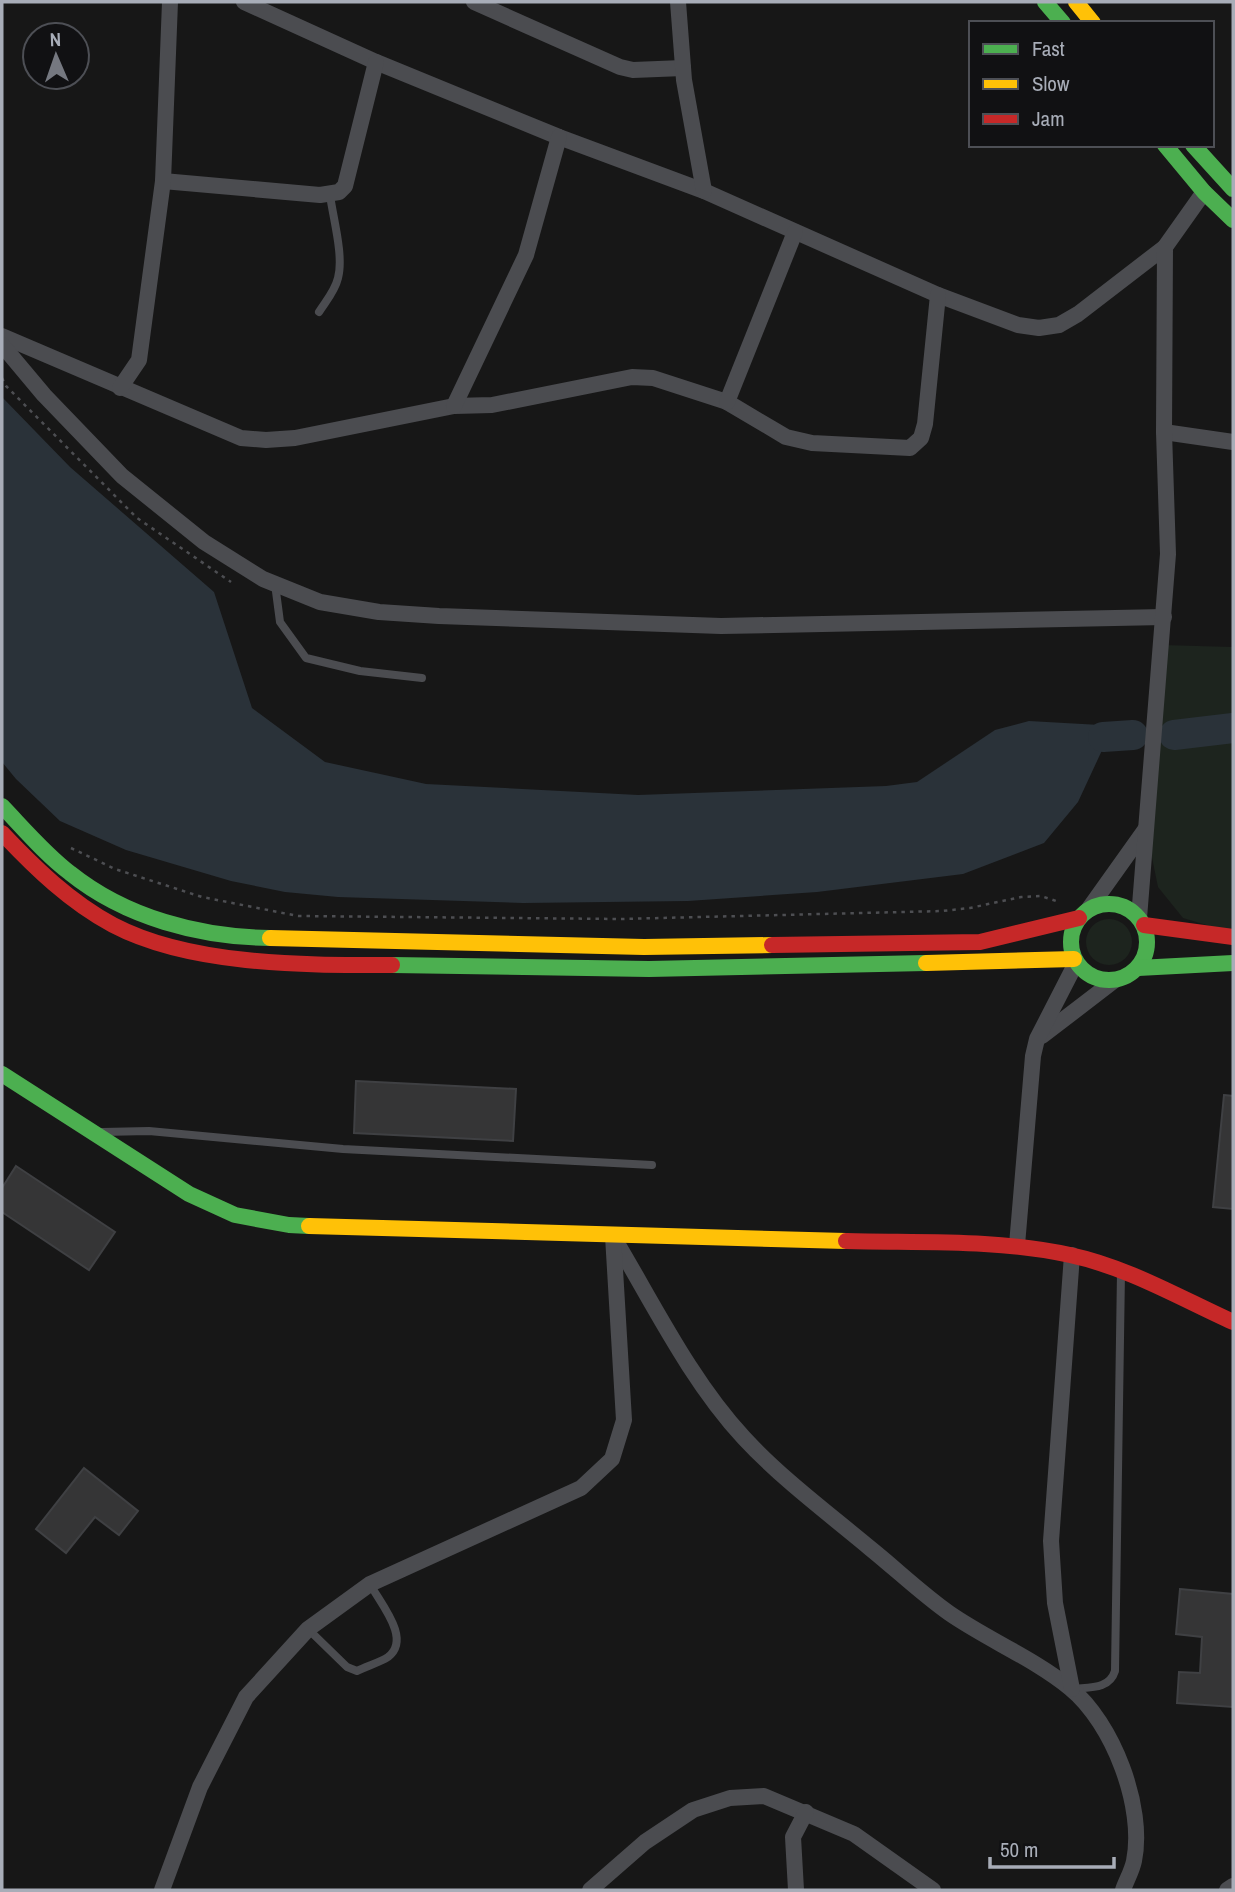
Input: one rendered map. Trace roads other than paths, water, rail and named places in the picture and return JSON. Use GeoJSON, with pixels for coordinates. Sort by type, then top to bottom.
{"type":"FeatureCollection","features":[{"type":"Feature","properties":{"kind":"street"},"geometry":{"type":"LineString","coordinates":[[120,388],[139,360],[163,181],[170,2]]}},
{"type":"Feature","properties":{"kind":"street"},"geometry":{"type":"LineString","coordinates":[[244,2],[276,8],[376,62],[559,137],[704,191],[938,295],[1018,326],[1039,328],[1059,325],[1078,314],[1165,247],[1204,192]]}},
{"type":"Feature","properties":{"kind":"street"},"geometry":{"type":"LineString","coordinates":[[474,2],[620,68],[683,68]]}},
{"type":"Feature","properties":{"kind":"street"},"geometry":{"type":"LineString","coordinates":[[678,2],[683,68],[704,191]]}},
{"type":"Feature","properties":{"kind":"street"},"geometry":{"type":"LineString","coordinates":[[1045,2],[1061,21]]}},
{"type":"Feature","properties":{"kind":"street"},"geometry":{"type":"LineString","coordinates":[[1076,2],[1091,21]]}},
{"type":"Feature","properties":{"kind":"street"},"geometry":{"type":"LineString","coordinates":[[163,181],[330,195],[339,192],[345,186],[376,62]]}},
{"type":"Feature","properties":{"kind":"street"},"geometry":{"type":"LineString","coordinates":[[454,406],[526,255],[559,137]]}},
{"type":"Feature","properties":{"kind":"street"},"geometry":{"type":"LineString","coordinates":[[1167,147],[1204,192],[1233,220]]}},
{"type":"Feature","properties":{"kind":"street"},"geometry":{"type":"LineString","coordinates":[[1196,147],[1233,189]]}},
{"type":"Feature","properties":{"kind":"street"},"geometry":{"type":"LineString","coordinates":[[727,402],[795,232]]}},
{"type":"Feature","properties":{"kind":"street"},"geometry":{"type":"LineString","coordinates":[[1146,828],[1083,914],[1070,938],[1075,961],[1093,978],[1124,978],[1138,968],[1147,951],[1147,938],[1141,922],[1168,554],[1164,432],[1165,247]]}},
{"type":"Feature","properties":{"kind":"street"},"geometry":{"type":"LineString","coordinates":[[2,336],[240,438],[295,438],[454,406],[492,405],[632,377],[653,378],[727,402],[786,437],[812,443],[910,448],[921,438],[925,425],[938,295]]}},
{"type":"Feature","properties":{"kind":"street"},"geometry":{"type":"LineString","coordinates":[[2,345],[44,395],[122,476],[204,542],[263,579],[320,602],[379,612],[721,626],[1164,617]]}},
{"type":"Feature","properties":{"kind":"street"},"geometry":{"type":"LineString","coordinates":[[1164,432],[1233,442]]}},
{"type":"Feature","properties":{"kind":"street"},"geometry":{"type":"LineString","coordinates":[[2,806],[79,880],[116,902],[157,920],[191,930],[255,938],[645,947],[981,942],[1083,914],[1098,905],[1120,906],[1141,922],[1233,937]]}},
{"type":"Feature","properties":{"kind":"street"},"geometry":{"type":"LineString","coordinates":[[2,832],[32,863],[80,904],[111,924],[190,951],[253,960],[650,969],[1075,961]]}},
{"type":"Feature","properties":{"kind":"street"},"geometry":{"type":"LineString","coordinates":[[1017,1245],[1033,1056],[1037,1039],[1075,961]]}},
{"type":"Feature","properties":{"kind":"street"},"geometry":{"type":"LineString","coordinates":[[1138,968],[1233,963]]}},
{"type":"Feature","properties":{"kind":"street"},"geometry":{"type":"LineString","coordinates":[[1037,1039],[1115,980]]}},
{"type":"Feature","properties":{"kind":"street"},"geometry":{"type":"LineString","coordinates":[[2,1074],[189,1194],[235,1215],[289,1225],[1017,1245],[1072,1255],[1121,1270],[1233,1322]]}},
{"type":"Feature","properties":{"kind":"street"},"geometry":{"type":"LineString","coordinates":[[162,1890],[200,1787],[246,1697],[308,1629],[370,1584],[581,1488],[612,1459],[624,1420],[613,1236]]}},
{"type":"Feature","properties":{"kind":"street"},"geometry":{"type":"LineString","coordinates":[[613,1236],[707,1394],[744,1438],[793,1485],[949,1613],[1072,1689],[1091,1710],[1110,1740],[1128,1780],[1136,1823],[1134,1861],[1123,1890]]}},
{"type":"Feature","properties":{"kind":"street"},"geometry":{"type":"LineString","coordinates":[[1072,1255],[1051,1541],[1055,1604],[1072,1689]]}},
{"type":"Feature","properties":{"kind":"street"},"geometry":{"type":"LineString","coordinates":[[590,1890],[645,1842],[693,1810],[730,1798],[764,1796],[854,1833],[933,1890]]}},
{"type":"Feature","properties":{"kind":"street"},"geometry":{"type":"LineString","coordinates":[[796,1890],[793,1837],[806,1812]]}},
{"type":"Feature","properties":{"kind":"street"},"geometry":{"type":"LineString","coordinates":[[1227,1890],[1233,1886]]}},
{"type":"Feature","properties":{"kind":"lane"},"geometry":{"type":"LineString","coordinates":[[319,312],[339,276],[330,195]]}},
{"type":"Feature","properties":{"kind":"lane"},"geometry":{"type":"LineString","coordinates":[[275,584],[281,622],[306,658],[360,671],[422,678]]}},
{"type":"Feature","properties":{"kind":"lane"},"geometry":{"type":"LineString","coordinates":[[92,1132],[149,1131],[343,1149],[652,1165]]}},
{"type":"Feature","properties":{"kind":"lane"},"geometry":{"type":"LineString","coordinates":[[1072,1689],[1107,1685],[1115,1671],[1121,1270]]}},
{"type":"Feature","properties":{"kind":"lane"},"geometry":{"type":"LineString","coordinates":[[308,1629],[347,1667],[357,1671],[387,1657],[397,1647],[398,1635],[370,1584]]}},
{"type":"Feature","properties":{"kind":"waterway"},"geometry":{"type":"LineString","coordinates":[[1174,735],[1233,728]]}},
{"type":"Feature","properties":{"kind":"waterway"},"geometry":{"type":"LineString","coordinates":[[1103,737],[1133,735]]}}]}
